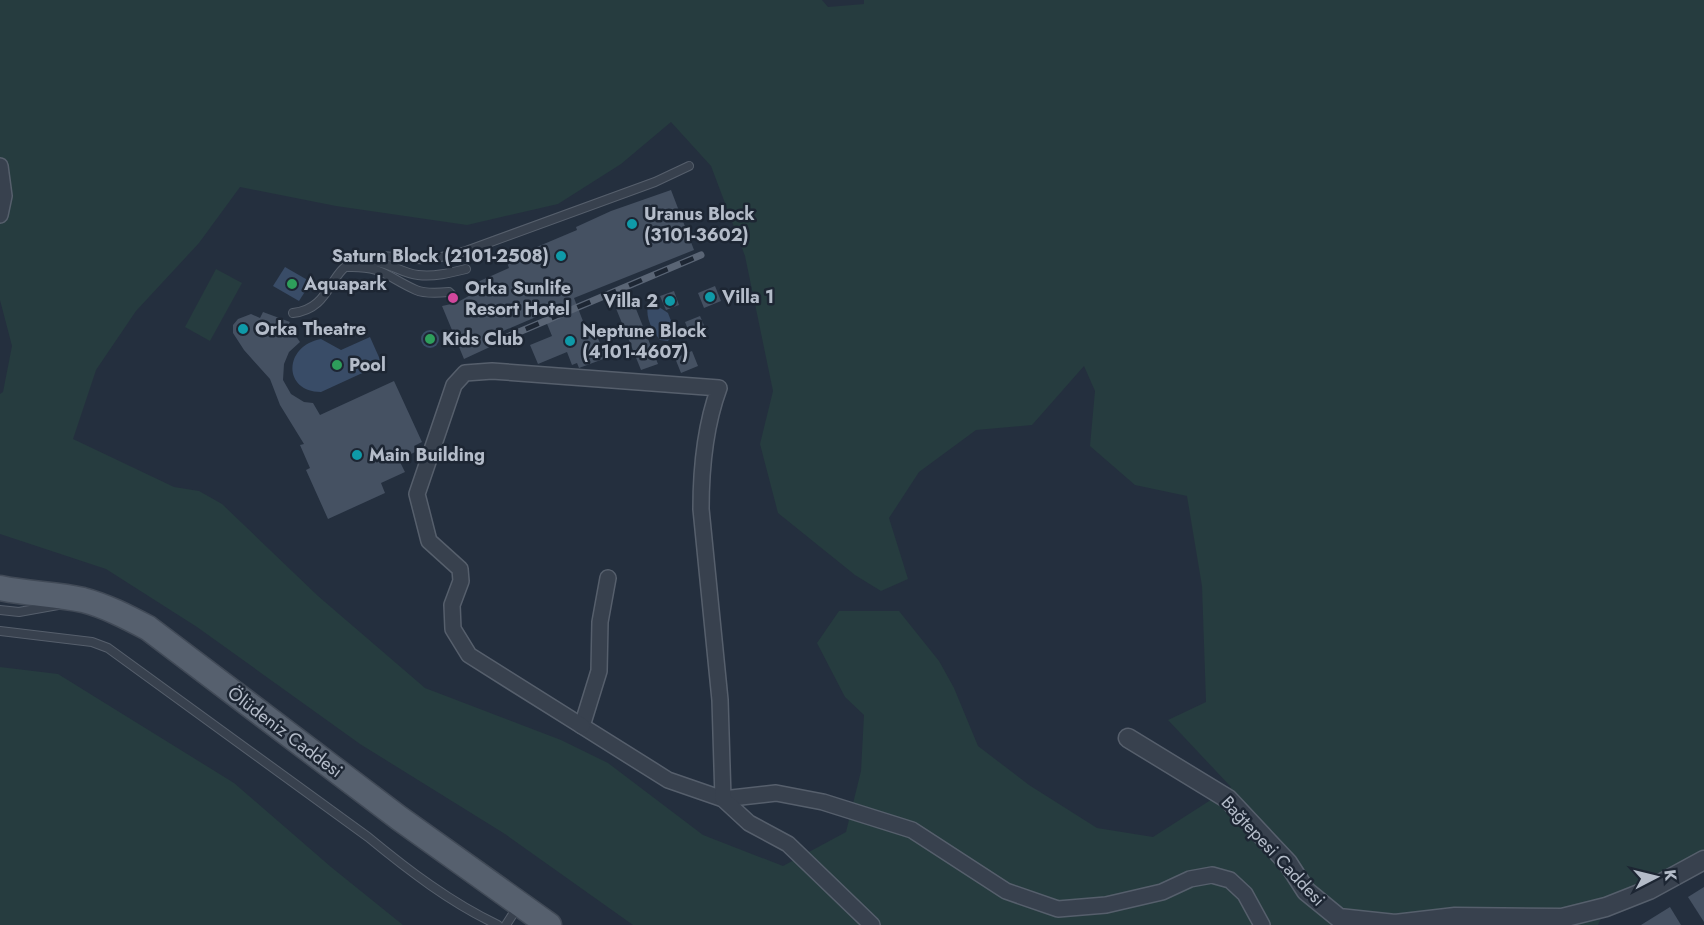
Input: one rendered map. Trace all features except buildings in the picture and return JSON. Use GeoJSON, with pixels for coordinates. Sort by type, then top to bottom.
{"type":"FeatureCollection","features":[{"type":"Feature","properties":{"kind":"main road","name":"Ölüdeniz Caddesi"},"geometry":{"type":"LineString","coordinates":[[0,588],[30,595],[83,600],[119,613],[148,628],[535,919]]}},
{"type":"Feature","properties":{"kind":"street"},"geometry":{"type":"LineString","coordinates":[[0,166],[4,196],[0,215]]}},
{"type":"Feature","properties":{"kind":"street"},"geometry":{"type":"LineString","coordinates":[[723,799],[720,700],[701,509],[701,478],[707,430],[719,387],[503,372],[465,373],[454,385],[417,494],[429,541],[460,569],[461,581],[452,605],[453,629],[470,655],[668,780],[723,799],[749,823],[788,844],[872,925]]}},
{"type":"Feature","properties":{"kind":"street"},"geometry":{"type":"LineString","coordinates":[[582,726],[599,671],[600,622],[608,578]]}},
{"type":"Feature","properties":{"kind":"street","name":"Bağtepesi Caddesi"},"geometry":{"type":"LineString","coordinates":[[1128,738],[1228,799],[1288,863],[1306,891],[1339,918],[1395,924],[1455,917],[1582,918],[1649,890],[1704,860]]}},
{"type":"Feature","properties":{"kind":"street"},"geometry":{"type":"LineString","coordinates":[[723,799],[776,793],[823,802],[870,816],[912,830],[1006,891],[1058,909],[1106,904],[1162,892],[1190,879],[1212,875],[1230,880],[1245,894],[1262,925]]}},
{"type":"Feature","properties":{"kind":"lane"},"geometry":{"type":"LineString","coordinates":[[293,312],[308,311],[322,299],[332,283],[354,260],[379,254],[416,259],[466,251],[656,182],[689,166]]}},
{"type":"Feature","properties":{"kind":"lane"},"geometry":{"type":"LineString","coordinates":[[348,267],[373,261],[417,275],[442,275],[465,269]]}},
{"type":"Feature","properties":{"kind":"lane"},"geometry":{"type":"LineString","coordinates":[[348,267],[369,266],[396,277],[417,291],[449,292],[454,297]]}},
{"type":"Feature","properties":{"kind":"lane"},"geometry":{"type":"LineString","coordinates":[[0,610],[20,612],[83,600]]}},
{"type":"Feature","properties":{"kind":"lane"},"geometry":{"type":"LineString","coordinates":[[0,631],[92,642],[108,648],[395,859],[463,907],[498,925]]}},
{"type":"Feature","properties":{"kind":"lane"},"geometry":{"type":"LineString","coordinates":[[506,925],[535,919]]}},
{"type":"Feature","properties":{"kind":"green space"},"geometry":{"type":"Polygon","coordinates":[[[0,0],[822,0],[828,7],[864,4],[864,0],[1704,0],[1704,860],[1606,907],[1598,925],[633,925],[505,834],[360,744],[197,627],[106,569],[0,534],[0,394],[3,392],[12,346],[0,300],[0,0]],[[671,122],[621,164],[558,204],[467,225],[336,206],[240,187],[199,243],[136,311],[96,370],[73,439],[174,487],[199,491],[222,504],[318,596],[425,688],[561,740],[608,763],[703,835],[783,866],[846,832],[861,771],[864,715],[845,697],[817,643],[839,611],[899,611],[939,661],[954,688],[978,746],[1029,785],[1097,828],[1153,837],[1231,787],[1168,720],[1206,702],[1202,586],[1187,496],[1135,485],[1090,446],[1095,391],[1084,366],[1032,425],[976,430],[919,472],[889,518],[908,579],[881,591],[855,575],[778,513],[760,444],[773,391],[745,256],[711,166],[671,122]]]}},
{"type":"Feature","properties":{"kind":"green space"},"geometry":{"type":"Polygon","coordinates":[[[216,269],[242,283],[210,341],[185,327],[216,269]]]}},
{"type":"Feature","properties":{"kind":"green space"},"geometry":{"type":"Polygon","coordinates":[[[0,667],[58,674],[234,783],[331,867],[403,925],[0,925],[0,667]]]}},
{"type":"Feature","properties":{"kind":"water","name":"Aquapark"},"geometry":{"type":"Polygon","coordinates":[[[285,267],[311,282],[299,301],[273,286],[285,267]]]}},
{"type":"Feature","properties":{"kind":"water"},"geometry":{"type":"Polygon","coordinates":[[[656,305],[668,313],[675,331],[668,341],[660,340],[649,320],[648,306],[656,305]]]}},
{"type":"Feature","properties":{"kind":"water","name":"Kids Club"},"geometry":{"type":"Polygon","coordinates":[[[430,330],[436,333],[439,339],[436,345],[430,348],[424,345],[421,339],[424,333],[430,330]]]}},
{"type":"Feature","properties":{"kind":"water","name":"Pool"},"geometry":{"type":"Polygon","coordinates":[[[370,337],[382,364],[321,392],[309,390],[300,385],[294,377],[292,368],[294,359],[309,343],[321,339],[341,350],[370,337]]]}},
{"type":"Feature","properties":{"kind":"railway"},"geometry":{"type":"LineString","coordinates":[[500,340],[701,255]]}},
{"type":"Feature","properties":{"kind":"place","name":"Uranus Block (3101-3602)"},"geometry":{"type":"Point","coordinates":[632,224]}},
{"type":"Feature","properties":{"kind":"place","name":"Saturn Block (2101-2508)"},"geometry":{"type":"Point","coordinates":[561,256]}},
{"type":"Feature","properties":{"kind":"place","name":"Aquapark"},"geometry":{"type":"Point","coordinates":[292,284]}},
{"type":"Feature","properties":{"kind":"place","name":"Villa 1"},"geometry":{"type":"Point","coordinates":[710,297]}},
{"type":"Feature","properties":{"kind":"place","name":"Orka Sunlife Resort Hotel"},"geometry":{"type":"Point","coordinates":[453,298]}},
{"type":"Feature","properties":{"kind":"place","name":"Villa 2"},"geometry":{"type":"Point","coordinates":[670,301]}},
{"type":"Feature","properties":{"kind":"place","name":"Orka Theatre"},"geometry":{"type":"Point","coordinates":[243,329]}},
{"type":"Feature","properties":{"kind":"place","name":"Kids Club"},"geometry":{"type":"Point","coordinates":[430,339]}},
{"type":"Feature","properties":{"kind":"place","name":"Neptune Block (4101-4607)"},"geometry":{"type":"Point","coordinates":[570,341]}},
{"type":"Feature","properties":{"kind":"place","name":"Pool"},"geometry":{"type":"Point","coordinates":[337,365]}},
{"type":"Feature","properties":{"kind":"place","name":"Main Building"},"geometry":{"type":"Point","coordinates":[357,455]}}]}
